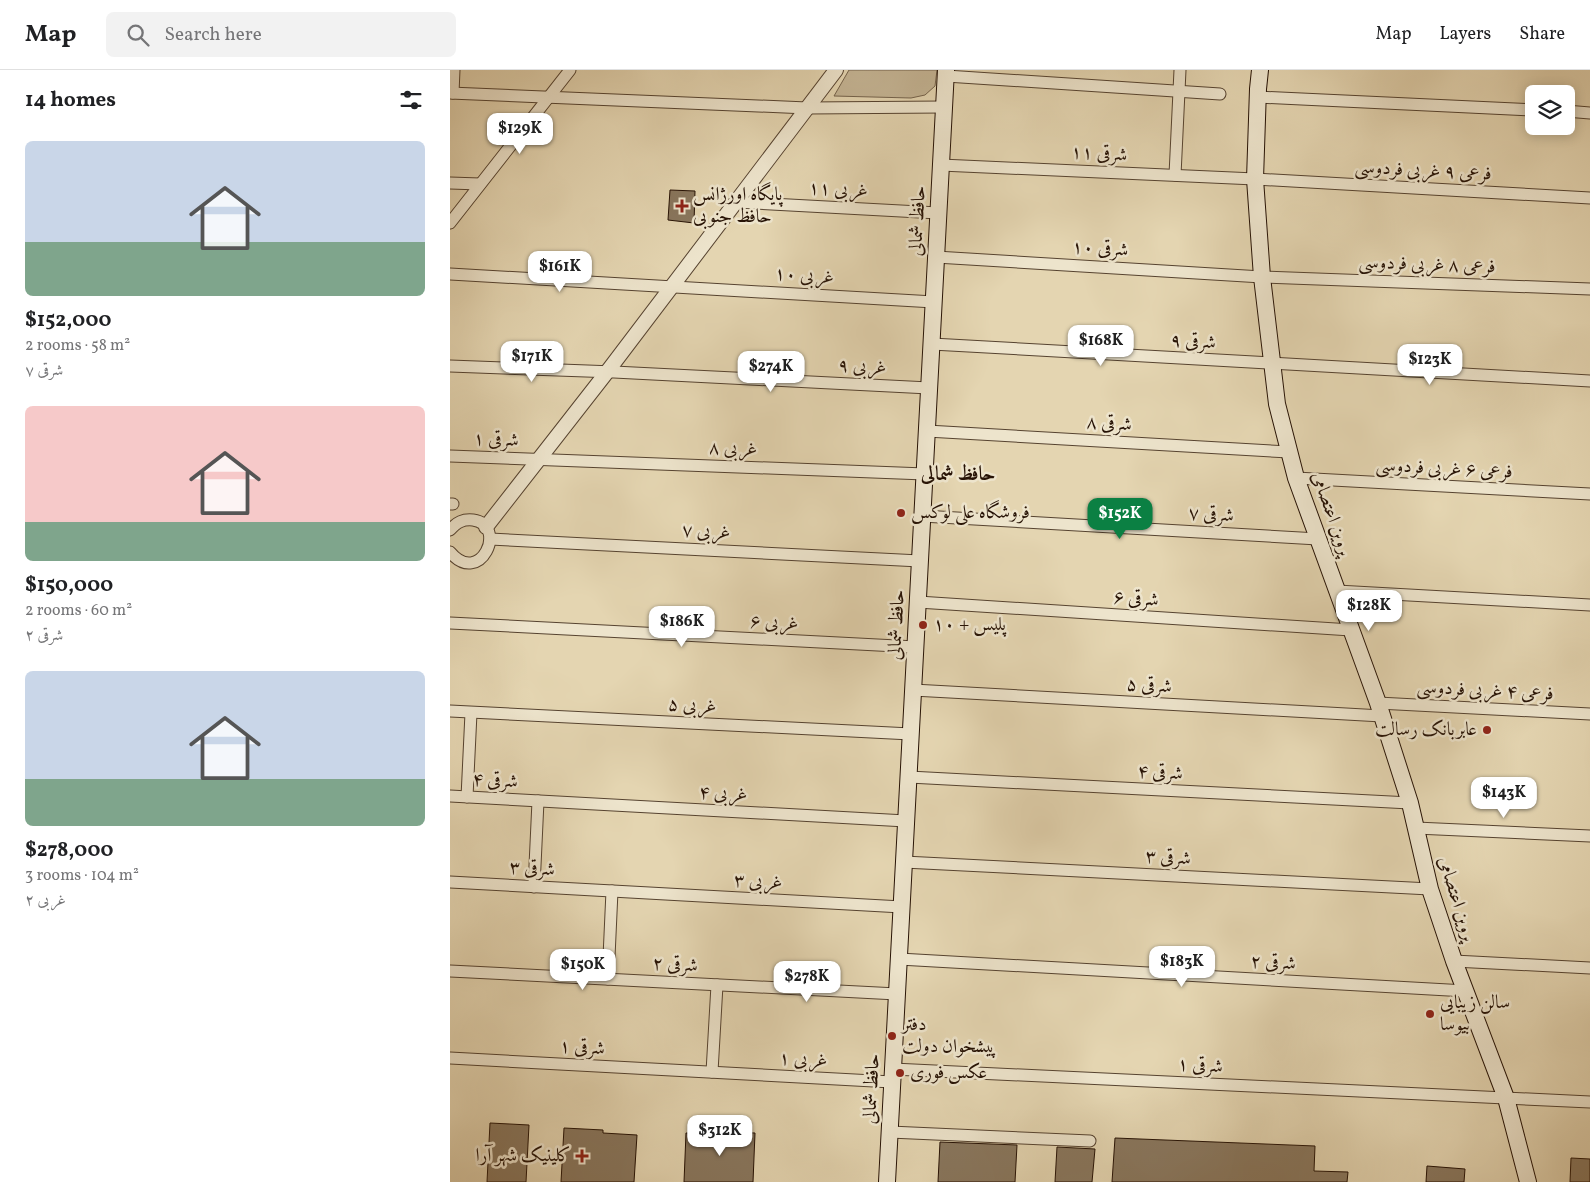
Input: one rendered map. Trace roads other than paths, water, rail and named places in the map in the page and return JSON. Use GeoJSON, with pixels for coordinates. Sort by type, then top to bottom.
{"type":"FeatureCollection","features":[{"type":"Feature","properties":{"kind":"main road","name":"پروین اعتصامی"},"geometry":{"type":"LineString","coordinates":[[1260,70],[1254,179],[1262,277],[1277,404],[1296,478],[1380,710],[1410,804],[1430,888],[1454,961],[1506,1098],[1528,1182]]}},
{"type":"Feature","properties":{"kind":"main road","name":"حافظ شمالی"},"geometry":{"type":"LineString","coordinates":[[887,1182],[946,73]]}},
{"type":"Feature","properties":{"kind":"street"},"geometry":{"type":"LineString","coordinates":[[454,70],[451,93],[807,108],[944,107]]}},
{"type":"Feature","properties":{"kind":"street"},"geometry":{"type":"LineString","coordinates":[[450,223],[570,70]]}},
{"type":"Feature","properties":{"kind":"street"},"geometry":{"type":"LineString","coordinates":[[450,552],[456,559],[468,563],[480,560],[488,551],[488,533],[540,459],[610,372],[672,286],[836,70]]}},
{"type":"Feature","properties":{"kind":"street"},"geometry":{"type":"LineString","coordinates":[[1175,175],[1180,70]]}},
{"type":"Feature","properties":{"kind":"street"},"geometry":{"type":"LineString","coordinates":[[946,73],[1220,94]]}},
{"type":"Feature","properties":{"kind":"street"},"geometry":{"type":"LineString","coordinates":[[1258,97],[1525,110]]}},
{"type":"Feature","properties":{"kind":"street"},"geometry":{"type":"LineString","coordinates":[[1575,112],[1590,113]]}},
{"type":"Feature","properties":{"kind":"street","name":"۱۱ شرقی"},"geometry":{"type":"LineString","coordinates":[[941,164],[1254,179]]}},
{"type":"Feature","properties":{"kind":"street","name":"فرعی ۹ غربی فردوسی"},"geometry":{"type":"LineString","coordinates":[[1254,179],[1590,198]]}},
{"type":"Feature","properties":{"kind":"street"},"geometry":{"type":"LineString","coordinates":[[450,183],[480,184]]}},
{"type":"Feature","properties":{"kind":"street","name":"۱۱ غربی"},"geometry":{"type":"LineString","coordinates":[[735,202],[938,213]]}},
{"type":"Feature","properties":{"kind":"street","name":"شرقی ۱۰"},"geometry":{"type":"LineString","coordinates":[[936,257],[1262,277]]}},
{"type":"Feature","properties":{"kind":"street"},"geometry":{"type":"LineString","coordinates":[[450,274],[672,286]]}},
{"type":"Feature","properties":{"kind":"street","name":"فرعی ۸ غربی فردوسی"},"geometry":{"type":"LineString","coordinates":[[1262,277],[1590,289]]}},
{"type":"Feature","properties":{"kind":"street","name":"۱۰ غربی"},"geometry":{"type":"LineString","coordinates":[[672,286],[934,302]]}},
{"type":"Feature","properties":{"kind":"street","name":"شرقی ۹"},"geometry":{"type":"LineString","coordinates":[[932,344],[1590,381]]}},
{"type":"Feature","properties":{"kind":"street"},"geometry":{"type":"LineString","coordinates":[[450,366],[610,372]]}},
{"type":"Feature","properties":{"kind":"street","name":"۹ غربی"},"geometry":{"type":"LineString","coordinates":[[610,372],[929,388]]}},
{"type":"Feature","properties":{"kind":"street","name":"۸ شرقی"},"geometry":{"type":"LineString","coordinates":[[927,431],[1290,452]]}},
{"type":"Feature","properties":{"kind":"street","name":"۱ شرقی"},"geometry":{"type":"LineString","coordinates":[[450,456],[540,459]]}},
{"type":"Feature","properties":{"kind":"street","name":"۸ غربی"},"geometry":{"type":"LineString","coordinates":[[540,459],[925,474]]}},
{"type":"Feature","properties":{"kind":"street","name":"فرعی ۶ غربی فردوسی"},"geometry":{"type":"LineString","coordinates":[[1296,478],[1590,494]]}},
{"type":"Feature","properties":{"kind":"street","name":"۷ شرقی"},"geometry":{"type":"LineString","coordinates":[[922,516],[1318,539]]}},
{"type":"Feature","properties":{"kind":"street","name":"۷ غربی"},"geometry":{"type":"LineString","coordinates":[[450,530],[456,523],[466,519],[477,521],[488,533],[920,561]]}},
{"type":"Feature","properties":{"kind":"street"},"geometry":{"type":"LineString","coordinates":[[1336,592],[1590,605]]}},
{"type":"Feature","properties":{"kind":"street","name":"۶ شرقی"},"geometry":{"type":"LineString","coordinates":[[918,602],[1351,630]]}},
{"type":"Feature","properties":{"kind":"street","name":"۶ غربی"},"geometry":{"type":"LineString","coordinates":[[450,623],[916,648]]}},
{"type":"Feature","properties":{"kind":"street","name":"۵ شرقی"},"geometry":{"type":"LineString","coordinates":[[913,690],[1380,710]]}},
{"type":"Feature","properties":{"kind":"street","name":"فرعی ۴ غربی فردوسی"},"geometry":{"type":"LineString","coordinates":[[1380,710],[1590,714]]}},
{"type":"Feature","properties":{"kind":"street"},"geometry":{"type":"LineString","coordinates":[[450,711],[471,712],[467,797]]}},
{"type":"Feature","properties":{"kind":"street","name":"۵ غربی"},"geometry":{"type":"LineString","coordinates":[[471,712],[911,734]]}},
{"type":"Feature","properties":{"kind":"street","name":"۴ شرقی"},"geometry":{"type":"LineString","coordinates":[[909,777],[1410,804]]}},
{"type":"Feature","properties":{"kind":"street","name":"۴ شرقی"},"geometry":{"type":"LineString","coordinates":[[450,796],[538,801]]}},
{"type":"Feature","properties":{"kind":"street"},"geometry":{"type":"LineString","coordinates":[[534,887],[538,801]]}},
{"type":"Feature","properties":{"kind":"street","name":"۴ غربی"},"geometry":{"type":"LineString","coordinates":[[538,801],[906,821]]}},
{"type":"Feature","properties":{"kind":"street"},"geometry":{"type":"LineString","coordinates":[[1416,828],[1590,836]]}},
{"type":"Feature","properties":{"kind":"street","name":"۳ شرقی"},"geometry":{"type":"LineString","coordinates":[[904,862],[1430,888]]}},
{"type":"Feature","properties":{"kind":"street","name":"۳ شرقی"},"geometry":{"type":"LineString","coordinates":[[450,882],[612,891]]}},
{"type":"Feature","properties":{"kind":"street"},"geometry":{"type":"LineString","coordinates":[[608,979],[612,891]]}},
{"type":"Feature","properties":{"kind":"street","name":"۳ غربی"},"geometry":{"type":"LineString","coordinates":[[612,891],[902,907]]}},
{"type":"Feature","properties":{"kind":"street","name":"۲ شرقی"},"geometry":{"type":"LineString","coordinates":[[899,959],[1466,991]]}},
{"type":"Feature","properties":{"kind":"street"},"geometry":{"type":"LineString","coordinates":[[1454,961],[1590,968]]}},
{"type":"Feature","properties":{"kind":"street","name":"۲ شرقی"},"geometry":{"type":"LineString","coordinates":[[450,970],[897,994]]}},
{"type":"Feature","properties":{"kind":"street"},"geometry":{"type":"LineString","coordinates":[[712,1072],[717,985]]}},
{"type":"Feature","properties":{"kind":"street","name":"۱ شرقی"},"geometry":{"type":"LineString","coordinates":[[450,1058],[712,1072]]}},
{"type":"Feature","properties":{"kind":"street","name":"۱ غربی"},"geometry":{"type":"LineString","coordinates":[[712,1072],[893,1075]]}},
{"type":"Feature","properties":{"kind":"street","name":"۱ شرقی"},"geometry":{"type":"LineString","coordinates":[[893,1075],[1590,1102]]}},
{"type":"Feature","properties":{"kind":"street"},"geometry":{"type":"LineString","coordinates":[[890,1132],[1090,1141]]}},
{"type":"Feature","properties":{"kind":"place","name":"پایگاه اورژانس حافظ جنوبی"},"geometry":{"type":"Point","coordinates":[682,206]}},
{"type":"Feature","properties":{"kind":"place","name":"فروشگاه علی لوکس"},"geometry":{"type":"Point","coordinates":[901,513]}},
{"type":"Feature","properties":{"kind":"place","name":"پلیس + ۱۰"},"geometry":{"type":"Point","coordinates":[923,625]}},
{"type":"Feature","properties":{"kind":"place","name":"عابربانک رسالت"},"geometry":{"type":"Point","coordinates":[1487,730]}},
{"type":"Feature","properties":{"kind":"place","name":"سالن زیبایی بیوسا"},"geometry":{"type":"Point","coordinates":[1430,1014]}},
{"type":"Feature","properties":{"kind":"place","name":"دفتر پیشخوان دولت"},"geometry":{"type":"Point","coordinates":[892,1036]}},
{"type":"Feature","properties":{"kind":"place","name":"عکس فوری"},"geometry":{"type":"Point","coordinates":[900,1073]}},
{"type":"Feature","properties":{"kind":"place","name":"کلینیک شهر آرا"},"geometry":{"type":"Point","coordinates":[582,1156]}},
{"type":"Feature","properties":{"kind":"district","name":"حافظ شمالی"},"geometry":{"type":"Point","coordinates":[958,475]}}]}
